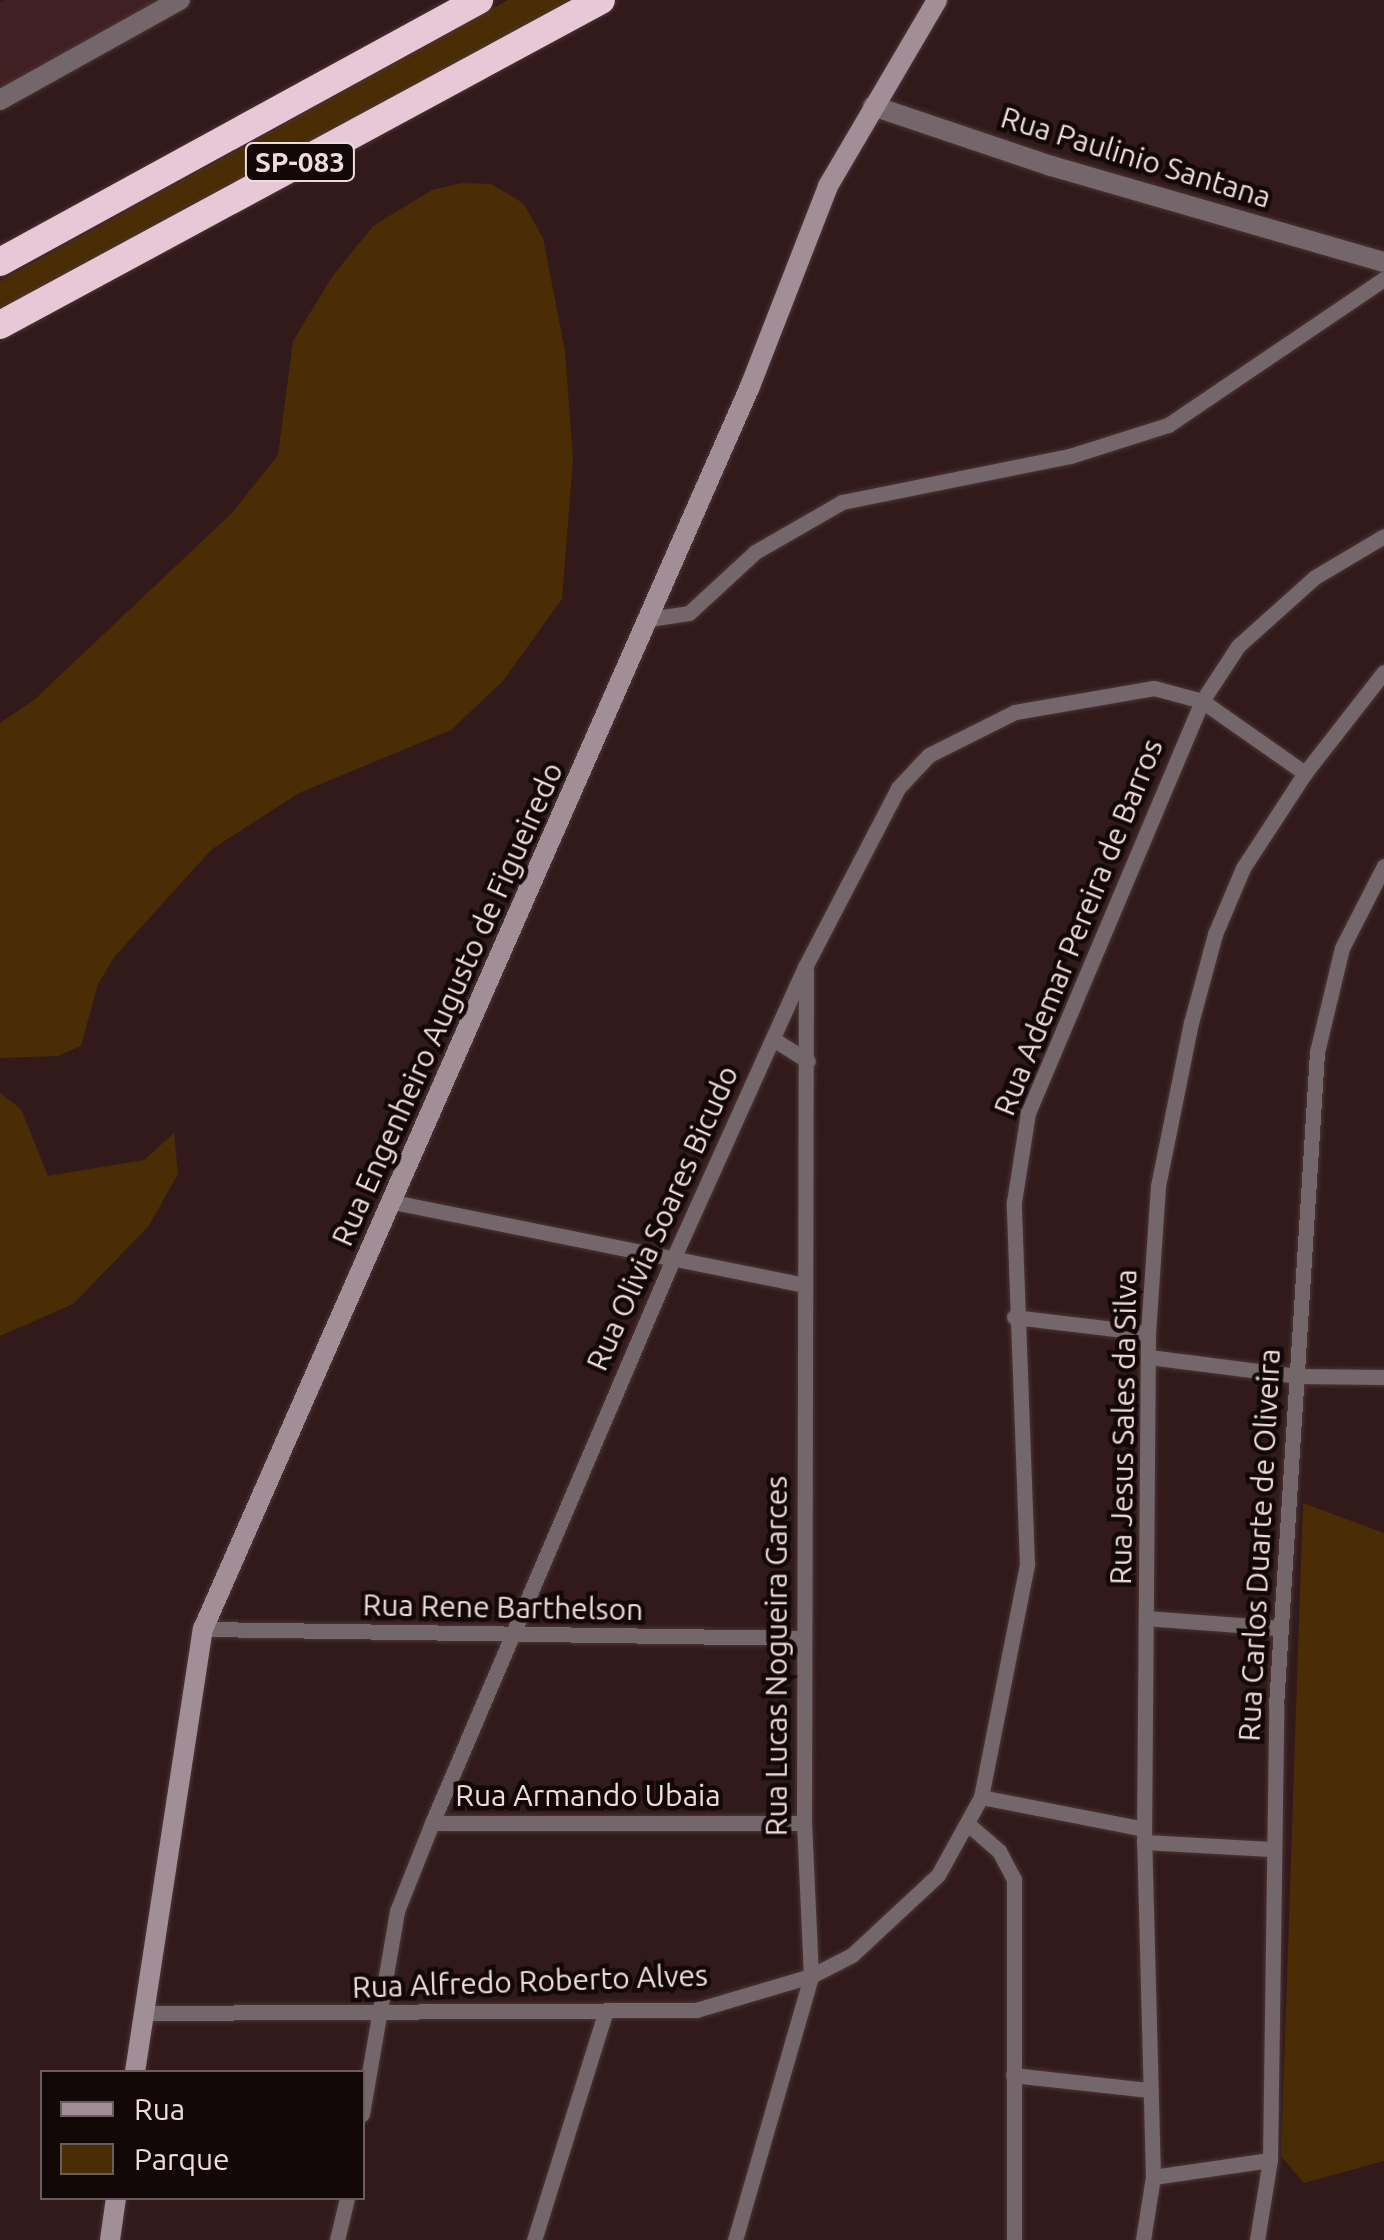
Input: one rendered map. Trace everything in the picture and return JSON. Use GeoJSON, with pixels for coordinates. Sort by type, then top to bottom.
{"type":"FeatureCollection","features":[{"type":"Feature","properties":{"kind":"highway","name":"SP-083"},"geometry":{"type":"LineString","coordinates":[[0,262],[478,0]]}},
{"type":"Feature","properties":{"kind":"highway","name":"SP-083"},"geometry":{"type":"LineString","coordinates":[[0,326],[601,0]]}},
{"type":"Feature","properties":{"kind":"main road","name":"Rua Engenheiro Augusto de Figueiredo"},"geometry":{"type":"LineString","coordinates":[[134,2070],[203,1629],[649,619],[828,186],[937,0]]}},
{"type":"Feature","properties":{"kind":"main road"},"geometry":{"type":"LineString","coordinates":[[110,2240],[116,2200]]}},
{"type":"Feature","properties":{"kind":"street"},"geometry":{"type":"LineString","coordinates":[[0,100],[180,0]]}},
{"type":"Feature","properties":{"kind":"street","name":"Rua Paulinio Santana"},"geometry":{"type":"LineString","coordinates":[[873,106],[1051,166],[1384,262]]}},
{"type":"Feature","properties":{"kind":"street"},"geometry":{"type":"LineString","coordinates":[[649,619],[688,613],[755,552],[842,502],[1070,456],[1168,425],[1384,280]]}},
{"type":"Feature","properties":{"kind":"street","name":"Rua Ademar Pereira de Barros"},"geometry":{"type":"LineString","coordinates":[[969,1825],[980,1797],[1027,1565],[1030,1500],[1014,1317],[1014,1172],[1028,1113],[1202,701],[1238,646],[1315,578],[1384,536]]}},
{"type":"Feature","properties":{"kind":"street","name":"Rua Jesus Sales da Silva"},"geometry":{"type":"LineString","coordinates":[[1144,2240],[1152,2177],[1144,1835],[1148,1333],[1166,1135],[1215,934],[1243,868],[1304,772],[1384,672]]}},
{"type":"Feature","properties":{"kind":"street","name":"Rua Olivia Soares Bicudo"},"geometry":{"type":"LineString","coordinates":[[365,2098],[397,1911],[432,1823],[673,1259],[772,1039],[880,816],[929,755],[1015,712],[1096,694],[1154,688],[1202,701],[1304,772]]}},
{"type":"Feature","properties":{"kind":"street","name":"Rua Carlos Duarte de Oliveira"},"geometry":{"type":"LineString","coordinates":[[1257,2240],[1270,2160],[1271,1849],[1280,1628],[1323,1015],[1342,948],[1384,866]]}},
{"type":"Feature","properties":{"kind":"street","name":"Rua Lucas Nogueira Garces"},"geometry":{"type":"LineString","coordinates":[[735,2240],[796,2047],[811,1976],[804,1823],[801,1284],[808,1061],[806,967]]}},
{"type":"Feature","properties":{"kind":"street"},"geometry":{"type":"LineString","coordinates":[[772,1039],[808,1061]]}},
{"type":"Feature","properties":{"kind":"street"},"geometry":{"type":"LineString","coordinates":[[394,1202],[801,1284]]}},
{"type":"Feature","properties":{"kind":"street"},"geometry":{"type":"LineString","coordinates":[[1014,1317],[1148,1333]]}},
{"type":"Feature","properties":{"kind":"street"},"geometry":{"type":"LineString","coordinates":[[1149,1357],[1297,1376],[1384,1377]]}},
{"type":"Feature","properties":{"kind":"street"},"geometry":{"type":"LineString","coordinates":[[1146,1618],[1280,1628]]}},
{"type":"Feature","properties":{"kind":"street","name":"Rua Rene Barthelson"},"geometry":{"type":"LineString","coordinates":[[203,1629],[803,1638]]}},
{"type":"Feature","properties":{"kind":"street"},"geometry":{"type":"LineString","coordinates":[[980,1797],[1144,1835],[1271,1849]]}},
{"type":"Feature","properties":{"kind":"street","name":"Rua Armando Ubaia"},"geometry":{"type":"LineString","coordinates":[[432,1823],[804,1823]]}},
{"type":"Feature","properties":{"kind":"street"},"geometry":{"type":"LineString","coordinates":[[969,1825],[999,1851],[1014,1879],[1014,2240]]}},
{"type":"Feature","properties":{"kind":"street","name":"Rua Alfredo Roberto Alves"},"geometry":{"type":"LineString","coordinates":[[144,2013],[696,2010],[811,1976],[852,1955],[911,1903],[969,1825]]}},
{"type":"Feature","properties":{"kind":"street"},"geometry":{"type":"LineString","coordinates":[[534,2240],[604,2013]]}},
{"type":"Feature","properties":{"kind":"street"},"geometry":{"type":"LineString","coordinates":[[1013,2074],[1150,2090]]}},
{"type":"Feature","properties":{"kind":"street"},"geometry":{"type":"LineString","coordinates":[[1152,2177],[1270,2160]]}},
{"type":"Feature","properties":{"kind":"street"},"geometry":{"type":"LineString","coordinates":[[337,2240],[347,2200]]}},
{"type":"Feature","properties":{"kind":"shaded area"},"geometry":{"type":"Polygon","coordinates":[[[166,0],[0,89],[0,3],[166,0]]]}},
{"type":"Feature","properties":{"kind":"green space"},"geometry":{"type":"Polygon","coordinates":[[[508,0],[574,0],[0,317],[0,281],[508,0]]]}},
{"type":"Feature","properties":{"kind":"green space"},"geometry":{"type":"Polygon","coordinates":[[[461,183],[491,184],[523,203],[543,238],[565,351],[573,459],[562,599],[502,682],[451,730],[299,793],[212,849],[115,956],[98,984],[81,1046],[58,1056],[0,1058],[0,723],[34,700],[232,513],[278,455],[293,341],[332,277],[373,226],[432,190],[461,183]]]}},
{"type":"Feature","properties":{"kind":"green space"},"geometry":{"type":"Polygon","coordinates":[[[0,1093],[21,1109],[48,1176],[144,1160],[174,1133],[178,1174],[148,1227],[73,1304],[0,1336],[0,1093]]]}},
{"type":"Feature","properties":{"kind":"green space"},"geometry":{"type":"Polygon","coordinates":[[[1303,1503],[1384,1533],[1384,2161],[1304,2183],[1281,2156],[1303,1503]]]}}]}
